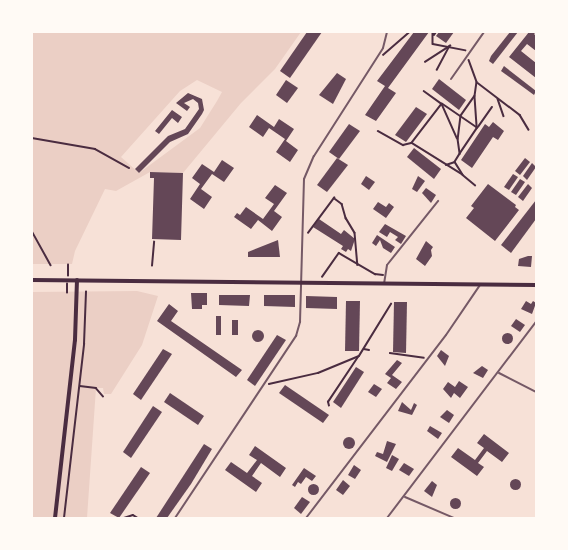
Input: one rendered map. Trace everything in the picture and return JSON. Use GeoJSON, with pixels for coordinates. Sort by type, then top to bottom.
{"type":"FeatureCollection","features":[{"type":"Feature","properties":{"kind":"main road"},"geometry":{"type":"LineString","coordinates":[[32,280],[537,285]]}},
{"type":"Feature","properties":{"kind":"main road"},"geometry":{"type":"LineString","coordinates":[[55,519],[74,349],[77,280]]}},
{"type":"Feature","properties":{"kind":"street"},"geometry":{"type":"LineString","coordinates":[[175,519],[296,336],[300,322],[304,178],[314,156],[379,55],[387,32]]}},
{"type":"Feature","properties":{"kind":"street"},"geometry":{"type":"LineString","coordinates":[[451,79],[484,32]]}},
{"type":"Feature","properties":{"kind":"street"},"geometry":{"type":"LineString","coordinates":[[384,284],[387,265],[438,201]]}},
{"type":"Feature","properties":{"kind":"street"},"geometry":{"type":"LineString","coordinates":[[306,519],[427,361],[480,284]]}},
{"type":"Feature","properties":{"kind":"street"},"geometry":{"type":"LineString","coordinates":[[387,519],[537,322]]}},
{"type":"Feature","properties":{"kind":"street"},"geometry":{"type":"LineString","coordinates":[[499,373],[537,392]]}},
{"type":"Feature","properties":{"kind":"street"},"geometry":{"type":"LineString","coordinates":[[404,496],[454,519]]}},
{"type":"Feature","properties":{"kind":"path"},"geometry":{"type":"LineString","coordinates":[[379,55],[392,49],[409,32]]}},
{"type":"Feature","properties":{"kind":"path"},"geometry":{"type":"LineString","coordinates":[[434,32],[433,44],[465,48],[477,82],[475,96],[477,128]]}},
{"type":"Feature","properties":{"kind":"path"},"geometry":{"type":"LineString","coordinates":[[425,62],[450,46]]}},
{"type":"Feature","properties":{"kind":"path"},"geometry":{"type":"LineString","coordinates":[[437,70],[450,46]]}},
{"type":"Feature","properties":{"kind":"path"},"geometry":{"type":"LineString","coordinates":[[477,82],[520,115],[528,130]]}},
{"type":"Feature","properties":{"kind":"path"},"geometry":{"type":"LineString","coordinates":[[424,91],[477,128]]}},
{"type":"Feature","properties":{"kind":"path"},"geometry":{"type":"LineString","coordinates":[[460,154],[458,138],[461,116],[475,96]]}},
{"type":"Feature","properties":{"kind":"path"},"geometry":{"type":"LineString","coordinates":[[498,98],[504,116]]}},
{"type":"Feature","properties":{"kind":"path"},"geometry":{"type":"LineString","coordinates":[[442,104],[458,138]]}},
{"type":"Feature","properties":{"kind":"path"},"geometry":{"type":"LineString","coordinates":[[378,131],[403,145],[412,143],[442,104]]}},
{"type":"Feature","properties":{"kind":"path"},"geometry":{"type":"LineString","coordinates":[[445,165],[455,162],[492,107]]}},
{"type":"Feature","properties":{"kind":"path"},"geometry":{"type":"LineString","coordinates":[[32,138],[95,149],[129,168]]}},
{"type":"Feature","properties":{"kind":"path"},"geometry":{"type":"LineString","coordinates":[[412,143],[475,185]]}},
{"type":"Feature","properties":{"kind":"path"},"geometry":{"type":"LineString","coordinates":[[455,162],[463,175]]}},
{"type":"Feature","properties":{"kind":"path"},"geometry":{"type":"LineString","coordinates":[[306,236],[334,198],[342,204],[346,218],[355,233],[358,264]]}},
{"type":"Feature","properties":{"kind":"path"},"geometry":{"type":"LineString","coordinates":[[32,231],[51,265]]}},
{"type":"Feature","properties":{"kind":"path"},"geometry":{"type":"LineString","coordinates":[[152,266],[154,242]]}},
{"type":"Feature","properties":{"kind":"path"},"geometry":{"type":"LineString","coordinates":[[315,282],[317,278],[322,278],[339,253],[375,274],[384,275]]}},
{"type":"Feature","properties":{"kind":"path"},"geometry":{"type":"LineString","coordinates":[[64,519],[84,344],[86,292]]}},
{"type":"Feature","properties":{"kind":"path"},"geometry":{"type":"LineString","coordinates":[[329,406],[328,402],[391,304]]}},
{"type":"Feature","properties":{"kind":"path"},"geometry":{"type":"LineString","coordinates":[[363,349],[369,350]]}},
{"type":"Feature","properties":{"kind":"path"},"geometry":{"type":"LineString","coordinates":[[390,353],[427,361]]}},
{"type":"Feature","properties":{"kind":"path"},"geometry":{"type":"LineString","coordinates":[[263,386],[318,373],[359,356]]}},
{"type":"Feature","properties":{"kind":"path"},"geometry":{"type":"LineString","coordinates":[[79,386],[96,388],[102,396]]}},
{"type":"Feature","properties":{"kind":"path"},"geometry":{"type":"LineString","coordinates":[[124,519],[133,515],[138,519]]}},
{"type":"Feature","properties":{"kind":"shaded area"},"geometry":{"type":"Polygon","coordinates":[[[32,32],[301,32],[275,69],[241,103],[183,173],[150,172],[116,191],[105,189],[75,251],[72,264],[32,264],[32,32]],[[197,80],[180,91],[121,157],[139,173],[200,128],[222,92],[197,80]]]}},
{"type":"Feature","properties":{"kind":"shaded area"},"geometry":{"type":"Polygon","coordinates":[[[137,291],[158,296],[142,345],[111,394],[104,394],[103,388],[96,388],[87,518],[32,518],[32,292],[137,291]]]}},
{"type":"Feature","properties":{"kind":"building"},"geometry":{"type":"Polygon","coordinates":[[[307,32],[322,32],[290,78],[280,71],[307,32]]]}},
{"type":"Feature","properties":{"kind":"building"},"geometry":{"type":"Polygon","coordinates":[[[414,32],[429,32],[388,88],[396,93],[376,121],[365,115],[385,86],[377,81],[414,32]]]}},
{"type":"Feature","properties":{"kind":"building"},"geometry":{"type":"Polygon","coordinates":[[[439,32],[454,32],[446,43],[436,36],[439,32]]]}},
{"type":"Feature","properties":{"kind":"building"},"geometry":{"type":"Polygon","coordinates":[[[510,32],[518,32],[493,64],[489,61],[491,56],[510,32]]]}},
{"type":"Feature","properties":{"kind":"building"},"geometry":{"type":"Polygon","coordinates":[[[529,32],[536,32],[534,34],[536,51],[527,44],[521,51],[536,63],[536,78],[509,57],[529,32]]]}},
{"type":"Feature","properties":{"kind":"building"},"geometry":{"type":"Polygon","coordinates":[[[504,66],[536,91],[534,95],[501,71],[504,66]]]}},
{"type":"Feature","properties":{"kind":"building"},"geometry":{"type":"Polygon","coordinates":[[[337,73],[346,79],[333,104],[319,95],[337,73]]]}},
{"type":"Feature","properties":{"kind":"building"},"geometry":{"type":"Polygon","coordinates":[[[439,79],[466,100],[459,110],[432,89],[439,79]]]}},
{"type":"Feature","properties":{"kind":"building"},"geometry":{"type":"Polygon","coordinates":[[[286,80],[298,88],[287,103],[276,95],[286,80]]]}},
{"type":"Feature","properties":{"kind":"building"},"geometry":{"type":"Polygon","coordinates":[[[188,93],[202,99],[204,110],[202,114],[188,134],[170,142],[139,173],[135,169],[168,136],[185,129],[199,109],[198,103],[193,99],[184,103],[190,107],[187,111],[176,103],[188,93]]]}},
{"type":"Feature","properties":{"kind":"building"},"geometry":{"type":"Polygon","coordinates":[[[416,107],[427,114],[406,142],[395,135],[416,107]]]}},
{"type":"Feature","properties":{"kind":"building"},"geometry":{"type":"Polygon","coordinates":[[[172,110],[182,117],[178,123],[172,118],[159,134],[155,131],[172,110]]]}},
{"type":"Feature","properties":{"kind":"building"},"geometry":{"type":"Polygon","coordinates":[[[257,115],[274,127],[279,119],[294,129],[286,141],[298,150],[290,162],[276,152],[285,139],[269,128],[263,137],[249,127],[257,115]]]}},
{"type":"Feature","properties":{"kind":"building"},"geometry":{"type":"Polygon","coordinates":[[[493,122],[504,131],[498,140],[493,137],[472,168],[461,160],[485,124],[489,127],[493,122]]]}},
{"type":"Feature","properties":{"kind":"building"},"geometry":{"type":"Polygon","coordinates":[[[349,124],[360,131],[339,159],[329,152],[349,124]]]}},
{"type":"Feature","properties":{"kind":"building"},"geometry":{"type":"Polygon","coordinates":[[[414,148],[441,169],[434,179],[407,157],[414,148]]]}},
{"type":"Feature","properties":{"kind":"building"},"geometry":{"type":"Polygon","coordinates":[[[337,158],[348,165],[327,192],[317,185],[337,158]]]}},
{"type":"Feature","properties":{"kind":"building"},"geometry":{"type":"Polygon","coordinates":[[[525,158],[530,162],[520,175],[515,171],[525,158]]]}},
{"type":"Feature","properties":{"kind":"building"},"geometry":{"type":"Polygon","coordinates":[[[222,160],[234,168],[224,182],[212,174],[201,189],[212,197],[204,209],[190,199],[200,184],[192,178],[202,164],[214,172],[222,160]]]}},
{"type":"Feature","properties":{"kind":"building"},"geometry":{"type":"Polygon","coordinates":[[[532,163],[536,167],[527,180],[523,176],[532,163]]]}},
{"type":"Feature","properties":{"kind":"building"},"geometry":{"type":"Polygon","coordinates":[[[150,172],[183,173],[181,240],[152,239],[154,178],[150,178],[150,172]]]}},
{"type":"Feature","properties":{"kind":"building"},"geometry":{"type":"Polygon","coordinates":[[[513,174],[518,177],[509,190],[504,187],[513,174]]]}},
{"type":"Feature","properties":{"kind":"building"},"geometry":{"type":"Polygon","coordinates":[[[366,176],[375,182],[369,190],[361,184],[366,176]]]}},
{"type":"Feature","properties":{"kind":"building"},"geometry":{"type":"Polygon","coordinates":[[[418,176],[425,181],[417,192],[412,189],[418,176]]]}},
{"type":"Feature","properties":{"kind":"building"},"geometry":{"type":"Polygon","coordinates":[[[520,179],[525,182],[516,195],[511,192],[520,179]]]}},
{"type":"Feature","properties":{"kind":"building"},"geometry":{"type":"Polygon","coordinates":[[[488,184],[516,205],[515,207],[519,210],[495,241],[466,218],[474,208],[471,206],[488,184]]]}},
{"type":"Feature","properties":{"kind":"building"},"geometry":{"type":"Polygon","coordinates":[[[528,184],[532,188],[523,201],[518,197],[528,184]]]}},
{"type":"Feature","properties":{"kind":"building"},"geometry":{"type":"Polygon","coordinates":[[[275,185],[287,193],[274,211],[282,217],[272,231],[258,220],[251,229],[234,217],[237,213],[240,215],[246,207],[263,219],[274,204],[265,198],[275,185]]]}},
{"type":"Feature","properties":{"kind":"building"},"geometry":{"type":"Polygon","coordinates":[[[426,188],[436,195],[431,203],[422,193],[426,188]]]}},
{"type":"Feature","properties":{"kind":"building"},"geometry":{"type":"Polygon","coordinates":[[[536,200],[536,219],[511,253],[501,245],[536,200]]]}},
{"type":"Feature","properties":{"kind":"building"},"geometry":{"type":"Polygon","coordinates":[[[378,202],[386,207],[389,203],[394,207],[386,218],[373,209],[378,202]]]}},
{"type":"Feature","properties":{"kind":"building"},"geometry":{"type":"Polygon","coordinates":[[[319,219],[341,234],[344,230],[355,239],[351,251],[348,249],[346,252],[341,249],[343,246],[313,227],[319,219]]]}},
{"type":"Feature","properties":{"kind":"building"},"geometry":{"type":"Polygon","coordinates":[[[385,224],[406,236],[401,244],[395,240],[398,237],[390,232],[387,237],[379,232],[385,224]]]}},
{"type":"Feature","properties":{"kind":"building"},"geometry":{"type":"Polygon","coordinates":[[[377,235],[395,247],[391,253],[383,248],[380,240],[376,246],[372,243],[377,235]]]}},
{"type":"Feature","properties":{"kind":"building"},"geometry":{"type":"Polygon","coordinates":[[[278,240],[280,257],[248,257],[248,252],[278,240]]]}},
{"type":"Feature","properties":{"kind":"building"},"geometry":{"type":"Polygon","coordinates":[[[426,241],[433,247],[432,256],[425,266],[416,259],[426,241]]]}},
{"type":"Feature","properties":{"kind":"building"},"geometry":{"type":"Polygon","coordinates":[[[532,256],[531,267],[518,266],[519,259],[532,256]]]}},
{"type":"Feature","properties":{"kind":"building"},"geometry":{"type":"Polygon","coordinates":[[[191,293],[207,293],[207,305],[202,305],[202,309],[192,309],[191,293]]]}},
{"type":"Feature","properties":{"kind":"building"},"geometry":{"type":"Polygon","coordinates":[[[219,295],[250,295],[249,306],[219,305],[219,295]]]}},
{"type":"Feature","properties":{"kind":"building"},"geometry":{"type":"Polygon","coordinates":[[[264,295],[295,295],[295,307],[264,306],[264,295]]]}},
{"type":"Feature","properties":{"kind":"building"},"geometry":{"type":"Polygon","coordinates":[[[306,296],[337,297],[337,309],[306,308],[306,296]]]}},
{"type":"Feature","properties":{"kind":"building"},"geometry":{"type":"Polygon","coordinates":[[[346,301],[360,301],[359,351],[345,351],[346,301]]]}},
{"type":"Feature","properties":{"kind":"building"},"geometry":{"type":"Polygon","coordinates":[[[526,301],[531,304],[533,301],[536,303],[532,314],[521,309],[526,301]]]}},
{"type":"Feature","properties":{"kind":"building"},"geometry":{"type":"Polygon","coordinates":[[[394,302],[407,302],[406,353],[393,352],[394,302]]]}},
{"type":"Feature","properties":{"kind":"building"},"geometry":{"type":"Polygon","coordinates":[[[169,304],[178,311],[171,321],[242,370],[236,377],[157,321],[169,304]]]}},
{"type":"Feature","properties":{"kind":"building"},"geometry":{"type":"Polygon","coordinates":[[[216,316],[221,316],[221,335],[216,335],[216,316]]]}},
{"type":"Feature","properties":{"kind":"building"},"geometry":{"type":"Polygon","coordinates":[[[516,319],[525,325],[520,332],[511,326],[516,319]]]}},
{"type":"Feature","properties":{"kind":"building"},"geometry":{"type":"Polygon","coordinates":[[[232,320],[238,320],[238,335],[232,335],[232,320]]]}},
{"type":"Feature","properties":{"kind":"building"},"geometry":{"type":"Polygon","coordinates":[[[258,330],[264,336],[258,342],[252,336],[258,330]]]}},
{"type":"Feature","properties":{"kind":"building"},"geometry":{"type":"Polygon","coordinates":[[[507,333],[511,334],[511,342],[507,343],[503,342],[502,338],[503,334],[507,333]]]}},
{"type":"Feature","properties":{"kind":"building"},"geometry":{"type":"Polygon","coordinates":[[[277,335],[286,340],[255,386],[247,380],[277,335]]]}},
{"type":"Feature","properties":{"kind":"building"},"geometry":{"type":"Polygon","coordinates":[[[163,349],[172,354],[141,400],[133,394],[163,349]]]}},
{"type":"Feature","properties":{"kind":"building"},"geometry":{"type":"Polygon","coordinates":[[[441,350],[449,356],[445,366],[437,356],[441,350]]]}},
{"type":"Feature","properties":{"kind":"building"},"geometry":{"type":"Polygon","coordinates":[[[397,360],[402,363],[392,375],[402,382],[396,389],[387,383],[391,378],[385,374],[397,360]]]}},
{"type":"Feature","properties":{"kind":"building"},"geometry":{"type":"Polygon","coordinates":[[[482,366],[488,370],[483,378],[473,373],[482,366]]]}},
{"type":"Feature","properties":{"kind":"building"},"geometry":{"type":"Polygon","coordinates":[[[356,367],[364,372],[341,408],[333,402],[356,367]]]}},
{"type":"Feature","properties":{"kind":"building"},"geometry":{"type":"Polygon","coordinates":[[[459,381],[468,387],[460,398],[454,393],[451,398],[443,389],[448,382],[455,387],[459,381]]]}},
{"type":"Feature","properties":{"kind":"building"},"geometry":{"type":"Polygon","coordinates":[[[374,384],[382,389],[376,397],[368,392],[374,384]]]}},
{"type":"Feature","properties":{"kind":"building"},"geometry":{"type":"Polygon","coordinates":[[[285,385],[329,415],[323,423],[279,393],[285,385]]]}},
{"type":"Feature","properties":{"kind":"building"},"geometry":{"type":"Polygon","coordinates":[[[170,393],[204,416],[198,425],[164,402],[170,393]]]}},
{"type":"Feature","properties":{"kind":"building"},"geometry":{"type":"Polygon","coordinates":[[[402,402],[411,410],[414,403],[417,405],[412,415],[398,411],[402,402]]]}},
{"type":"Feature","properties":{"kind":"building"},"geometry":{"type":"Polygon","coordinates":[[[153,406],[162,412],[131,458],[123,452],[153,406]]]}},
{"type":"Feature","properties":{"kind":"building"},"geometry":{"type":"Polygon","coordinates":[[[447,410],[454,415],[449,423],[440,417],[447,410]]]}},
{"type":"Feature","properties":{"kind":"building"},"geometry":{"type":"Polygon","coordinates":[[[430,426],[442,433],[438,439],[427,431],[430,426]]]}},
{"type":"Feature","properties":{"kind":"building"},"geometry":{"type":"Polygon","coordinates":[[[484,434],[509,453],[502,462],[487,451],[478,463],[484,467],[477,476],[451,457],[458,448],[475,460],[484,448],[477,443],[484,434]]]}},
{"type":"Feature","properties":{"kind":"building"},"geometry":{"type":"Polygon","coordinates":[[[349,437],[355,443],[349,449],[343,443],[349,437]]]}},
{"type":"Feature","properties":{"kind":"building"},"geometry":{"type":"Polygon","coordinates":[[[387,441],[396,444],[387,462],[375,456],[377,452],[383,454],[387,441]]]}},
{"type":"Feature","properties":{"kind":"building"},"geometry":{"type":"Polygon","coordinates":[[[204,444],[212,449],[191,484],[167,518],[156,518],[204,444]]]}},
{"type":"Feature","properties":{"kind":"building"},"geometry":{"type":"Polygon","coordinates":[[[255,446],[286,468],[280,477],[261,463],[252,476],[262,483],[256,492],[225,470],[231,462],[247,473],[257,460],[249,455],[255,446]]]}},
{"type":"Feature","properties":{"kind":"building"},"geometry":{"type":"Polygon","coordinates":[[[392,455],[399,459],[392,471],[386,468],[392,455]]]}},
{"type":"Feature","properties":{"kind":"building"},"geometry":{"type":"Polygon","coordinates":[[[404,463],[414,469],[409,476],[399,470],[404,463]]]}},
{"type":"Feature","properties":{"kind":"building"},"geometry":{"type":"Polygon","coordinates":[[[354,465],[361,470],[355,479],[348,475],[354,465]]]}},
{"type":"Feature","properties":{"kind":"building"},"geometry":{"type":"Polygon","coordinates":[[[141,467],[150,473],[119,518],[110,513],[141,467]]]}},
{"type":"Feature","properties":{"kind":"building"},"geometry":{"type":"Polygon","coordinates":[[[304,468],[316,476],[312,481],[306,477],[301,484],[298,482],[295,487],[292,485],[304,468]]]}},
{"type":"Feature","properties":{"kind":"building"},"geometry":{"type":"Polygon","coordinates":[[[515,478],[521,484],[515,490],[509,484],[515,478]]]}},
{"type":"Feature","properties":{"kind":"building"},"geometry":{"type":"Polygon","coordinates":[[[343,480],[350,486],[343,495],[336,490],[343,480]]]}},
{"type":"Feature","properties":{"kind":"building"},"geometry":{"type":"Polygon","coordinates":[[[432,481],[437,485],[432,497],[424,491],[432,481]]]}},
{"type":"Feature","properties":{"kind":"building"},"geometry":{"type":"Polygon","coordinates":[[[313,484],[317,485],[317,493],[313,494],[309,493],[308,489],[309,485],[313,484]]]}},
{"type":"Feature","properties":{"kind":"building"},"geometry":{"type":"Polygon","coordinates":[[[302,497],[310,502],[301,514],[294,508],[302,497]]]}},
{"type":"Feature","properties":{"kind":"building"},"geometry":{"type":"Polygon","coordinates":[[[455,498],[459,499],[459,507],[455,508],[451,507],[450,503],[451,499],[455,498]]]}}]}
